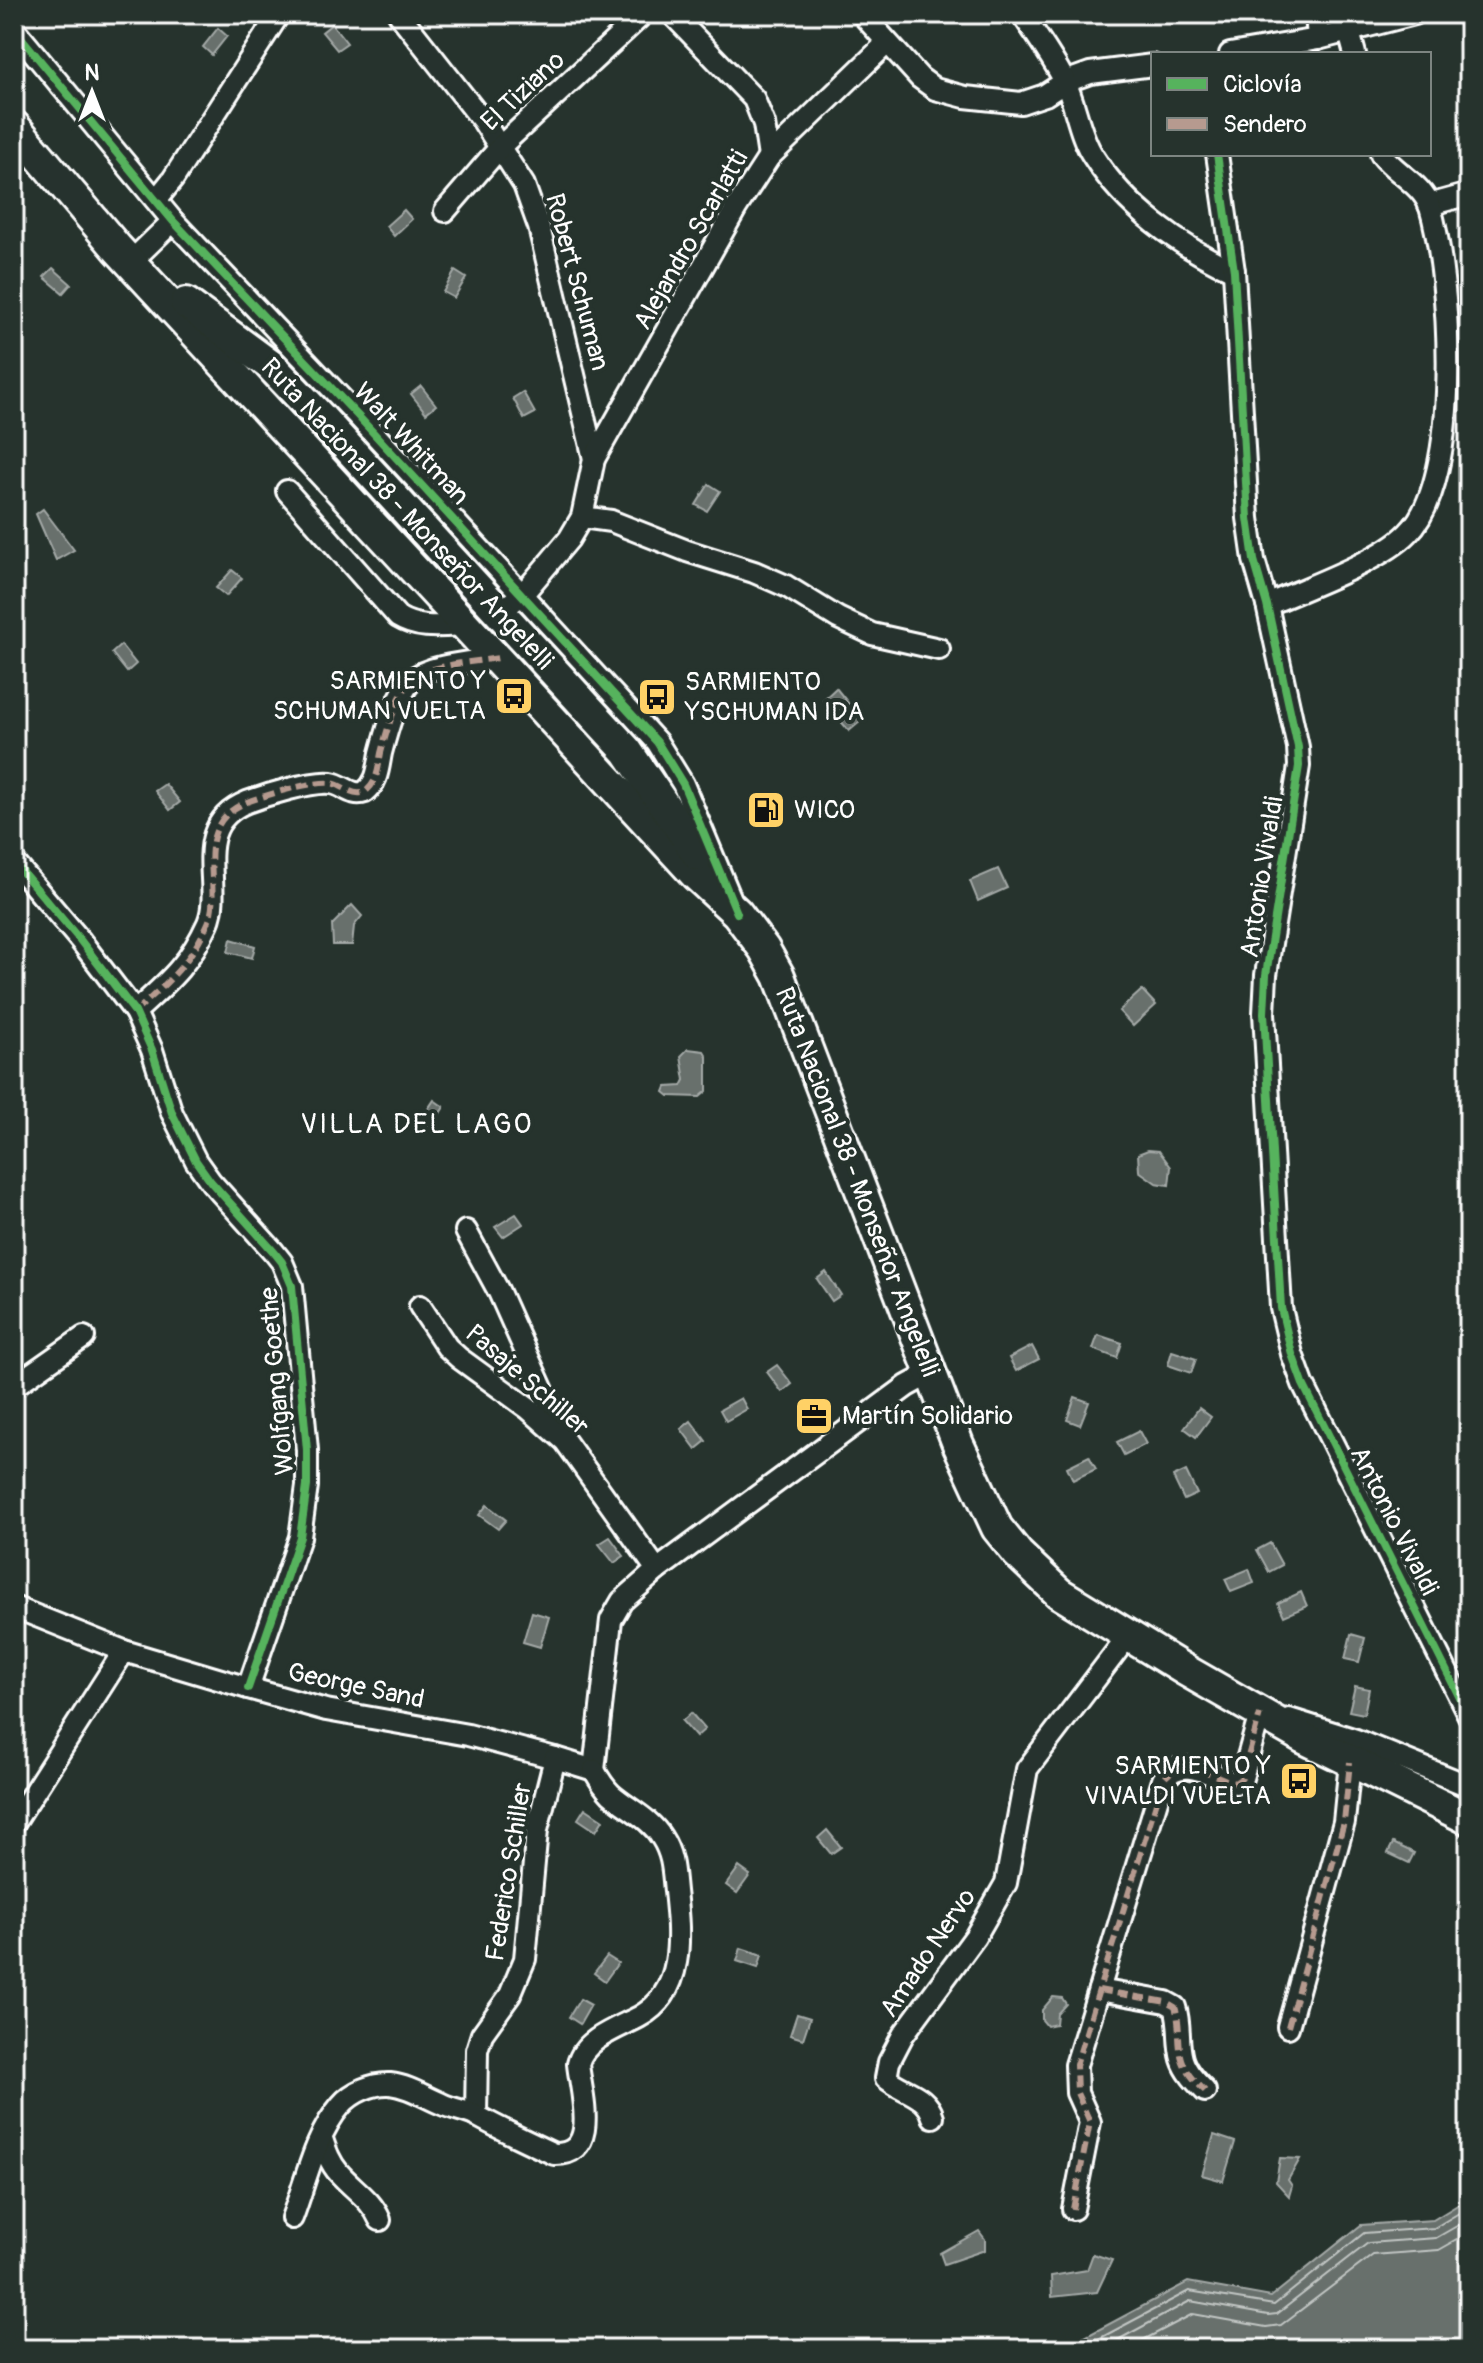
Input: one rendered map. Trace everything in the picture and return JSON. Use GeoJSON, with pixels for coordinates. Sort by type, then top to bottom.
{"type":"FeatureCollection","features":[{"type":"Feature","properties":{"kind":"main road","name":"Ruta Nacional 38 - Monseñor Angelelli"},"geometry":{"type":"LineString","coordinates":[[14,125],[176,294],[270,365],[511,603],[639,766],[733,908],[764,949],[795,1015],[929,1374],[969,1471],[997,1528],[1036,1574],[1059,1593],[1252,1709],[1350,1762],[1469,1819]]}},
{"type":"Feature","properties":{"kind":"main road","name":"Ruta Nacional 38 - Monseñor Angelelli"},"geometry":{"type":"LineString","coordinates":[[14,125],[76,202],[292,438],[696,875],[733,908]]}},
{"type":"Feature","properties":{"kind":"main road"},"geometry":{"type":"LineString","coordinates":[[292,438],[333,466],[464,609],[480,617],[489,617],[511,603]]}},
{"type":"Feature","properties":{"kind":"main road"},"geometry":{"type":"LineString","coordinates":[[498,658],[490,638],[494,621],[511,603]]}},
{"type":"Feature","properties":{"kind":"street"},"geometry":{"type":"LineString","coordinates":[[156,200],[173,179],[279,14]]}},
{"type":"Feature","properties":{"kind":"street","name":"Robert Schuman"},"geometry":{"type":"LineString","coordinates":[[399,14],[501,146],[524,185],[539,227],[594,459]]}},
{"type":"Feature","properties":{"kind":"street","name":"El Tiziano"},"geometry":{"type":"LineString","coordinates":[[445,211],[501,146],[643,14]]}},
{"type":"Feature","properties":{"kind":"street"},"geometry":{"type":"LineString","coordinates":[[672,14],[754,99],[764,124],[769,157]]}},
{"type":"Feature","properties":{"kind":"street"},"geometry":{"type":"LineString","coordinates":[[862,14],[920,78],[935,89],[965,97],[1021,103],[1090,73],[1151,65]]}},
{"type":"Feature","properties":{"kind":"street"},"geometry":{"type":"LineString","coordinates":[[1022,14],[1065,82],[1092,155],[1131,204],[1199,256],[1234,271]]}},
{"type":"Feature","properties":{"kind":"street"},"geometry":{"type":"LineString","coordinates":[[1316,14],[1318,39]]}},
{"type":"Feature","properties":{"kind":"street"},"geometry":{"type":"LineString","coordinates":[[1242,52],[1318,39],[1354,23],[1415,14]]}},
{"type":"Feature","properties":{"kind":"street"},"geometry":{"type":"LineString","coordinates":[[1354,23],[1355,52]]}},
{"type":"Feature","properties":{"kind":"street","name":"Walt Whitman"},"geometry":{"type":"LineString","coordinates":[[14,29],[173,221],[511,603]]}},
{"type":"Feature","properties":{"kind":"street","name":"Alejandro Scarlatti"},"geometry":{"type":"LineString","coordinates":[[511,603],[569,539],[582,517],[594,459],[736,208],[769,157],[887,43]]}},
{"type":"Feature","properties":{"kind":"street","name":"Antonio Vivaldi"},"geometry":{"type":"LineString","coordinates":[[1217,156],[1234,271],[1248,518],[1254,560],[1298,747],[1299,766],[1266,975],[1264,1013],[1281,1308],[1303,1384],[1469,1716]]}},
{"type":"Feature","properties":{"kind":"street"},"geometry":{"type":"LineString","coordinates":[[1267,605],[1384,552],[1408,534],[1424,513],[1436,482],[1446,413],[1448,342],[1443,285],[1429,205],[1419,189],[1382,156]]}},
{"type":"Feature","properties":{"kind":"street"},"geometry":{"type":"LineString","coordinates":[[1429,205],[1469,194]]}},
{"type":"Feature","properties":{"kind":"street"},"geometry":{"type":"LineString","coordinates":[[140,253],[173,221]]}},
{"type":"Feature","properties":{"kind":"street"},"geometry":{"type":"LineString","coordinates":[[287,491],[398,617],[409,624],[422,626],[467,625]]}},
{"type":"Feature","properties":{"kind":"street"},"geometry":{"type":"LineString","coordinates":[[582,517],[611,521],[687,551],[754,572],[786,586],[838,618],[872,634],[939,649]]}},
{"type":"Feature","properties":{"kind":"street"},"geometry":{"type":"LineString","coordinates":[[135,1012],[179,972],[209,921],[212,911],[212,847],[225,818],[244,803],[314,785],[330,783],[353,793],[365,792],[376,778],[391,720],[413,679],[427,671],[498,658]]}},
{"type":"Feature","properties":{"kind":"street","name":"Wolfgang Goethe"},"geometry":{"type":"LineString","coordinates":[[14,862],[135,1012],[152,1050],[172,1113],[196,1161],[282,1262],[295,1302],[307,1450],[305,1511],[300,1537],[248,1688]]}},
{"type":"Feature","properties":{"kind":"street"},"geometry":{"type":"LineString","coordinates":[[466,1231],[499,1292],[565,1441]]}},
{"type":"Feature","properties":{"kind":"street","name":"Pasaje Schiller"},"geometry":{"type":"LineString","coordinates":[[420,1306],[447,1347],[529,1409],[565,1441],[657,1570]]}},
{"type":"Feature","properties":{"kind":"street"},"geometry":{"type":"LineString","coordinates":[[14,1386],[84,1337]]}},
{"type":"Feature","properties":{"kind":"street"},"geometry":{"type":"LineString","coordinates":[[292,2218],[322,2139],[343,2102],[373,2086],[388,2084],[405,2087],[476,2116],[554,2154],[575,2150],[582,2142],[580,2055],[591,2044],[651,2010],[661,2000],[677,1963],[680,1932],[668,1848],[651,1824],[612,1795],[594,1770],[611,1620],[622,1601],[657,1570],[907,1386],[929,1374]]}},
{"type":"Feature","properties":{"kind":"street","name":"George Sand"},"geometry":{"type":"LineString","coordinates":[[14,1607],[124,1651],[326,1710],[468,1735],[555,1758]]}},
{"type":"Feature","properties":{"kind":"street","name":"Amado Nervo"},"geometry":{"type":"LineString","coordinates":[[933,2117],[922,2098],[895,2086],[886,2078],[889,2062],[903,2035],[989,1915],[1006,1883],[1027,1769],[1128,1636]]}},
{"type":"Feature","properties":{"kind":"street"},"geometry":{"type":"LineString","coordinates":[[14,1823],[124,1651]]}},
{"type":"Feature","properties":{"kind":"street"},"geometry":{"type":"LineString","coordinates":[[1073,2209],[1090,2122],[1077,2093],[1074,2080],[1076,2065],[1163,1780],[1169,1772],[1179,1767],[1190,1767],[1235,1783],[1242,1778],[1252,1709],[1356,1740],[1469,1786]]}},
{"type":"Feature","properties":{"kind":"street","name":"Federico Schiller"},"geometry":{"type":"LineString","coordinates":[[476,2116],[477,2050],[482,2034],[510,1995],[525,1959],[537,1830],[555,1758],[594,1770]]}},
{"type":"Feature","properties":{"kind":"street"},"geometry":{"type":"LineString","coordinates":[[1288,2027],[1344,1822],[1350,1762]]}},
{"type":"Feature","properties":{"kind":"street"},"geometry":{"type":"LineString","coordinates":[[1099,1990],[1166,2002],[1175,2007],[1179,2017],[1181,2058],[1190,2075],[1205,2091]]}},
{"type":"Feature","properties":{"kind":"street"},"geometry":{"type":"LineString","coordinates":[[322,2139],[329,2159],[368,2199],[380,2220]]}},
{"type":"Feature","properties":{"kind":"water"},"geometry":{"type":"Polygon","coordinates":[[[332,24],[347,43],[337,50],[322,32],[332,24]]]}},
{"type":"Feature","properties":{"kind":"water"},"geometry":{"type":"Polygon","coordinates":[[[218,28],[227,36],[212,55],[203,47],[218,28]]]}},
{"type":"Feature","properties":{"kind":"water"},"geometry":{"type":"Polygon","coordinates":[[[404,210],[412,219],[394,236],[386,226],[404,210]]]}},
{"type":"Feature","properties":{"kind":"water"},"geometry":{"type":"Polygon","coordinates":[[[53,268],[71,284],[63,293],[44,277],[53,268]]]}},
{"type":"Feature","properties":{"kind":"water"},"geometry":{"type":"Polygon","coordinates":[[[455,271],[466,278],[454,298],[443,292],[455,271]]]}},
{"type":"Feature","properties":{"kind":"water"},"geometry":{"type":"Polygon","coordinates":[[[421,386],[436,405],[426,413],[411,394],[421,386]]]}},
{"type":"Feature","properties":{"kind":"water"},"geometry":{"type":"Polygon","coordinates":[[[523,392],[535,413],[524,419],[513,398],[523,392]]]}},
{"type":"Feature","properties":{"kind":"water"},"geometry":{"type":"Polygon","coordinates":[[[709,484],[720,491],[707,511],[696,505],[709,484]]]}},
{"type":"Feature","properties":{"kind":"water"},"geometry":{"type":"Polygon","coordinates":[[[43,509],[74,550],[56,560],[36,514],[43,509]]]}},
{"type":"Feature","properties":{"kind":"water"},"geometry":{"type":"Polygon","coordinates":[[[232,570],[242,578],[226,596],[216,588],[232,570]]]}},
{"type":"Feature","properties":{"kind":"water"},"geometry":{"type":"Polygon","coordinates":[[[121,645],[136,664],[127,672],[112,653],[121,645]]]}},
{"type":"Feature","properties":{"kind":"water"},"geometry":{"type":"Polygon","coordinates":[[[836,688],[862,720],[849,731],[823,700],[836,688]]]}},
{"type":"Feature","properties":{"kind":"water"},"geometry":{"type":"Polygon","coordinates":[[[165,784],[180,802],[170,810],[155,791],[165,784]]]}},
{"type":"Feature","properties":{"kind":"water"},"geometry":{"type":"Polygon","coordinates":[[[998,869],[1007,888],[978,901],[970,881],[998,869]]]}},
{"type":"Feature","properties":{"kind":"water"},"geometry":{"type":"Polygon","coordinates":[[[352,905],[362,916],[354,926],[352,945],[333,945],[332,925],[352,905]]]}},
{"type":"Feature","properties":{"kind":"water"},"geometry":{"type":"Polygon","coordinates":[[[231,939],[255,946],[252,958],[228,952],[231,939]]]}},
{"type":"Feature","properties":{"kind":"water"},"geometry":{"type":"Polygon","coordinates":[[[1142,990],[1156,1005],[1133,1026],[1119,1011],[1142,990]]]}},
{"type":"Feature","properties":{"kind":"water"},"geometry":{"type":"Polygon","coordinates":[[[688,1049],[704,1051],[707,1056],[707,1091],[700,1097],[669,1096],[664,1092],[666,1087],[682,1086],[685,1080],[681,1056],[688,1049]]]}},
{"type":"Feature","properties":{"kind":"water"},"geometry":{"type":"Polygon","coordinates":[[[434,1100],[444,1107],[431,1127],[420,1121],[434,1100]]]}},
{"type":"Feature","properties":{"kind":"water"},"geometry":{"type":"Polygon","coordinates":[[[1148,1150],[1159,1151],[1171,1167],[1169,1185],[1156,1183],[1139,1171],[1138,1154],[1148,1150]]]}},
{"type":"Feature","properties":{"kind":"water"},"geometry":{"type":"Polygon","coordinates":[[[516,1214],[523,1224],[503,1237],[495,1227],[516,1214]]]}},
{"type":"Feature","properties":{"kind":"water"},"geometry":{"type":"Polygon","coordinates":[[[826,1272],[841,1295],[832,1301],[817,1279],[826,1272]]]}},
{"type":"Feature","properties":{"kind":"water"},"geometry":{"type":"Polygon","coordinates":[[[1098,1335],[1122,1343],[1117,1358],[1093,1349],[1098,1335]]]}},
{"type":"Feature","properties":{"kind":"water"},"geometry":{"type":"Polygon","coordinates":[[[1032,1346],[1039,1359],[1016,1371],[1009,1358],[1032,1346]]]}},
{"type":"Feature","properties":{"kind":"water"},"geometry":{"type":"Polygon","coordinates":[[[1172,1351],[1196,1359],[1191,1373],[1168,1365],[1172,1351]]]}},
{"type":"Feature","properties":{"kind":"water"},"geometry":{"type":"Polygon","coordinates":[[[777,1365],[792,1384],[782,1392],[767,1372],[777,1365]]]}},
{"type":"Feature","properties":{"kind":"water"},"geometry":{"type":"Polygon","coordinates":[[[1075,1397],[1089,1402],[1080,1425],[1067,1420],[1075,1397]]]}},
{"type":"Feature","properties":{"kind":"water"},"geometry":{"type":"Polygon","coordinates":[[[741,1398],[747,1409],[726,1421],[720,1410],[741,1398]]]}},
{"type":"Feature","properties":{"kind":"water"},"geometry":{"type":"Polygon","coordinates":[[[1199,1408],[1211,1417],[1196,1437],[1184,1428],[1199,1408]]]}},
{"type":"Feature","properties":{"kind":"water"},"geometry":{"type":"Polygon","coordinates":[[[691,1421],[706,1441],[696,1449],[681,1429],[691,1421]]]}},
{"type":"Feature","properties":{"kind":"water"},"geometry":{"type":"Polygon","coordinates":[[[1139,1431],[1146,1444],[1124,1455],[1117,1442],[1139,1431]]]}},
{"type":"Feature","properties":{"kind":"water"},"geometry":{"type":"Polygon","coordinates":[[[1089,1456],[1096,1469],[1073,1480],[1067,1467],[1089,1456]]]}},
{"type":"Feature","properties":{"kind":"water"},"geometry":{"type":"Polygon","coordinates":[[[1186,1471],[1197,1494],[1184,1500],[1173,1477],[1186,1471]]]}},
{"type":"Feature","properties":{"kind":"water"},"geometry":{"type":"Polygon","coordinates":[[[487,1505],[506,1520],[498,1529],[479,1515],[487,1505]]]}},
{"type":"Feature","properties":{"kind":"water"},"geometry":{"type":"Polygon","coordinates":[[[610,1537],[624,1556],[614,1563],[599,1544],[610,1537]]]}},
{"type":"Feature","properties":{"kind":"water"},"geometry":{"type":"Polygon","coordinates":[[[1270,1543],[1282,1565],[1269,1572],[1257,1550],[1270,1543]]]}},
{"type":"Feature","properties":{"kind":"water"},"geometry":{"type":"Polygon","coordinates":[[[1249,1569],[1254,1583],[1231,1592],[1225,1579],[1249,1569]]]}},
{"type":"Feature","properties":{"kind":"water"},"geometry":{"type":"Polygon","coordinates":[[[1301,1592],[1307,1606],[1284,1616],[1278,1603],[1301,1592]]]}},
{"type":"Feature","properties":{"kind":"water"},"geometry":{"type":"Polygon","coordinates":[[[532,1612],[549,1617],[540,1647],[523,1642],[532,1612]]]}},
{"type":"Feature","properties":{"kind":"water"},"geometry":{"type":"Polygon","coordinates":[[[1351,1634],[1365,1638],[1359,1662],[1345,1659],[1351,1634]]]}},
{"type":"Feature","properties":{"kind":"water"},"geometry":{"type":"Polygon","coordinates":[[[1355,1686],[1369,1689],[1364,1714],[1349,1711],[1355,1686]]]}},
{"type":"Feature","properties":{"kind":"water"},"geometry":{"type":"Polygon","coordinates":[[[691,1713],[705,1729],[696,1737],[682,1721],[691,1713]]]}},
{"type":"Feature","properties":{"kind":"water"},"geometry":{"type":"Polygon","coordinates":[[[585,1808],[603,1820],[596,1831],[578,1819],[585,1808]]]}},
{"type":"Feature","properties":{"kind":"water"},"geometry":{"type":"Polygon","coordinates":[[[827,1830],[841,1847],[831,1854],[818,1838],[827,1830]]]}},
{"type":"Feature","properties":{"kind":"water"},"geometry":{"type":"Polygon","coordinates":[[[1393,1843],[1414,1853],[1409,1863],[1388,1853],[1393,1843]]]}},
{"type":"Feature","properties":{"kind":"water"},"geometry":{"type":"Polygon","coordinates":[[[739,1867],[750,1875],[737,1893],[726,1885],[739,1867]]]}},
{"type":"Feature","properties":{"kind":"water"},"geometry":{"type":"Polygon","coordinates":[[[741,1948],[762,1955],[758,1968],[737,1961],[741,1948]]]}},
{"type":"Feature","properties":{"kind":"water"},"geometry":{"type":"Polygon","coordinates":[[[607,1956],[618,1963],[605,1981],[594,1973],[607,1956]]]}},
{"type":"Feature","properties":{"kind":"water"},"geometry":{"type":"Polygon","coordinates":[[[1053,1997],[1062,1998],[1066,2004],[1057,2014],[1056,2024],[1047,2026],[1042,2020],[1042,2010],[1053,1997]]]}},
{"type":"Feature","properties":{"kind":"water"},"geometry":{"type":"Polygon","coordinates":[[[580,1999],[591,2005],[580,2024],[569,2017],[580,1999]]]}},
{"type":"Feature","properties":{"kind":"water"},"geometry":{"type":"Polygon","coordinates":[[[797,2014],[810,2018],[803,2039],[790,2035],[797,2014]]]}},
{"type":"Feature","properties":{"kind":"water"},"geometry":{"type":"Polygon","coordinates":[[[1214,2135],[1235,2142],[1223,2181],[1202,2175],[1214,2135]]]}},
{"type":"Feature","properties":{"kind":"water"},"geometry":{"type":"Polygon","coordinates":[[[1280,2158],[1300,2159],[1288,2180],[1292,2186],[1289,2196],[1276,2182],[1280,2158]]]}},
{"type":"Feature","properties":{"kind":"water"},"geometry":{"type":"Polygon","coordinates":[[[1469,2198],[1469,2349],[1014,2349],[1085,2337],[1188,2282],[1271,2297],[1361,2225],[1433,2220],[1469,2198]]]}},
{"type":"Feature","properties":{"kind":"water"},"geometry":{"type":"Polygon","coordinates":[[[979,2231],[985,2239],[985,2250],[944,2264],[940,2253],[979,2231]]]}},
{"type":"Feature","properties":{"kind":"water"},"geometry":{"type":"Polygon","coordinates":[[[1093,2254],[1112,2260],[1097,2292],[1052,2297],[1051,2276],[1087,2270],[1093,2254]]]}},
{"type":"Feature","properties":{"kind":"marked path"},"geometry":{"type":"LineString","coordinates":[[135,1012],[168,982],[201,938],[212,908],[213,841],[218,826],[229,813],[255,799],[312,784],[331,783],[352,792],[365,792],[377,774],[397,704],[413,679],[442,667],[498,658]]}},
{"type":"Feature","properties":{"kind":"marked path"},"geometry":{"type":"LineString","coordinates":[[1073,2209],[1090,2122],[1077,2093],[1076,2065],[1163,1780],[1171,1772],[1188,1768],[1235,1783],[1242,1778],[1260,1714]]}},
{"type":"Feature","properties":{"kind":"marked path"},"geometry":{"type":"LineString","coordinates":[[1288,2027],[1344,1822],[1350,1762]]}},
{"type":"Feature","properties":{"kind":"marked path"},"geometry":{"type":"LineString","coordinates":[[1099,1990],[1166,2002],[1175,2007],[1182,2059],[1205,2091]]}},
{"type":"Feature","properties":{"kind":"cycle path"},"geometry":{"type":"LineString","coordinates":[[14,29],[173,221],[357,415],[657,742],[683,784],[737,913]]}},
{"type":"Feature","properties":{"kind":"cycle path"},"geometry":{"type":"LineString","coordinates":[[1217,156],[1234,271],[1248,518],[1254,560],[1298,747],[1299,766],[1266,975],[1264,1013],[1281,1308],[1303,1384],[1469,1716]]}},
{"type":"Feature","properties":{"kind":"cycle path"},"geometry":{"type":"LineString","coordinates":[[14,862],[135,1012],[152,1050],[172,1113],[196,1161],[282,1262],[292,1286],[307,1450],[307,1486],[300,1537],[248,1688]]}},
{"type":"Feature","properties":{"kind":"place","name":"SARMIENTO Y SCHUMAN VUELTA"},"geometry":{"type":"Point","coordinates":[514,696]}},
{"type":"Feature","properties":{"kind":"place","name":"SARMIENTO YSCHUMAN IDA"},"geometry":{"type":"Point","coordinates":[657,697]}},
{"type":"Feature","properties":{"kind":"place","name":"WICO"},"geometry":{"type":"Point","coordinates":[766,810]}},
{"type":"Feature","properties":{"kind":"place","name":"Martín Solidario"},"geometry":{"type":"Point","coordinates":[814,1416]}},
{"type":"Feature","properties":{"kind":"place","name":"SARMIENTO Y VIVALDI VUELTA"},"geometry":{"type":"Point","coordinates":[1299,1781]}},
{"type":"Feature","properties":{"kind":"district","name":"VILLA DEL LAGO"},"geometry":{"type":"Point","coordinates":[417,1124]}}]}
